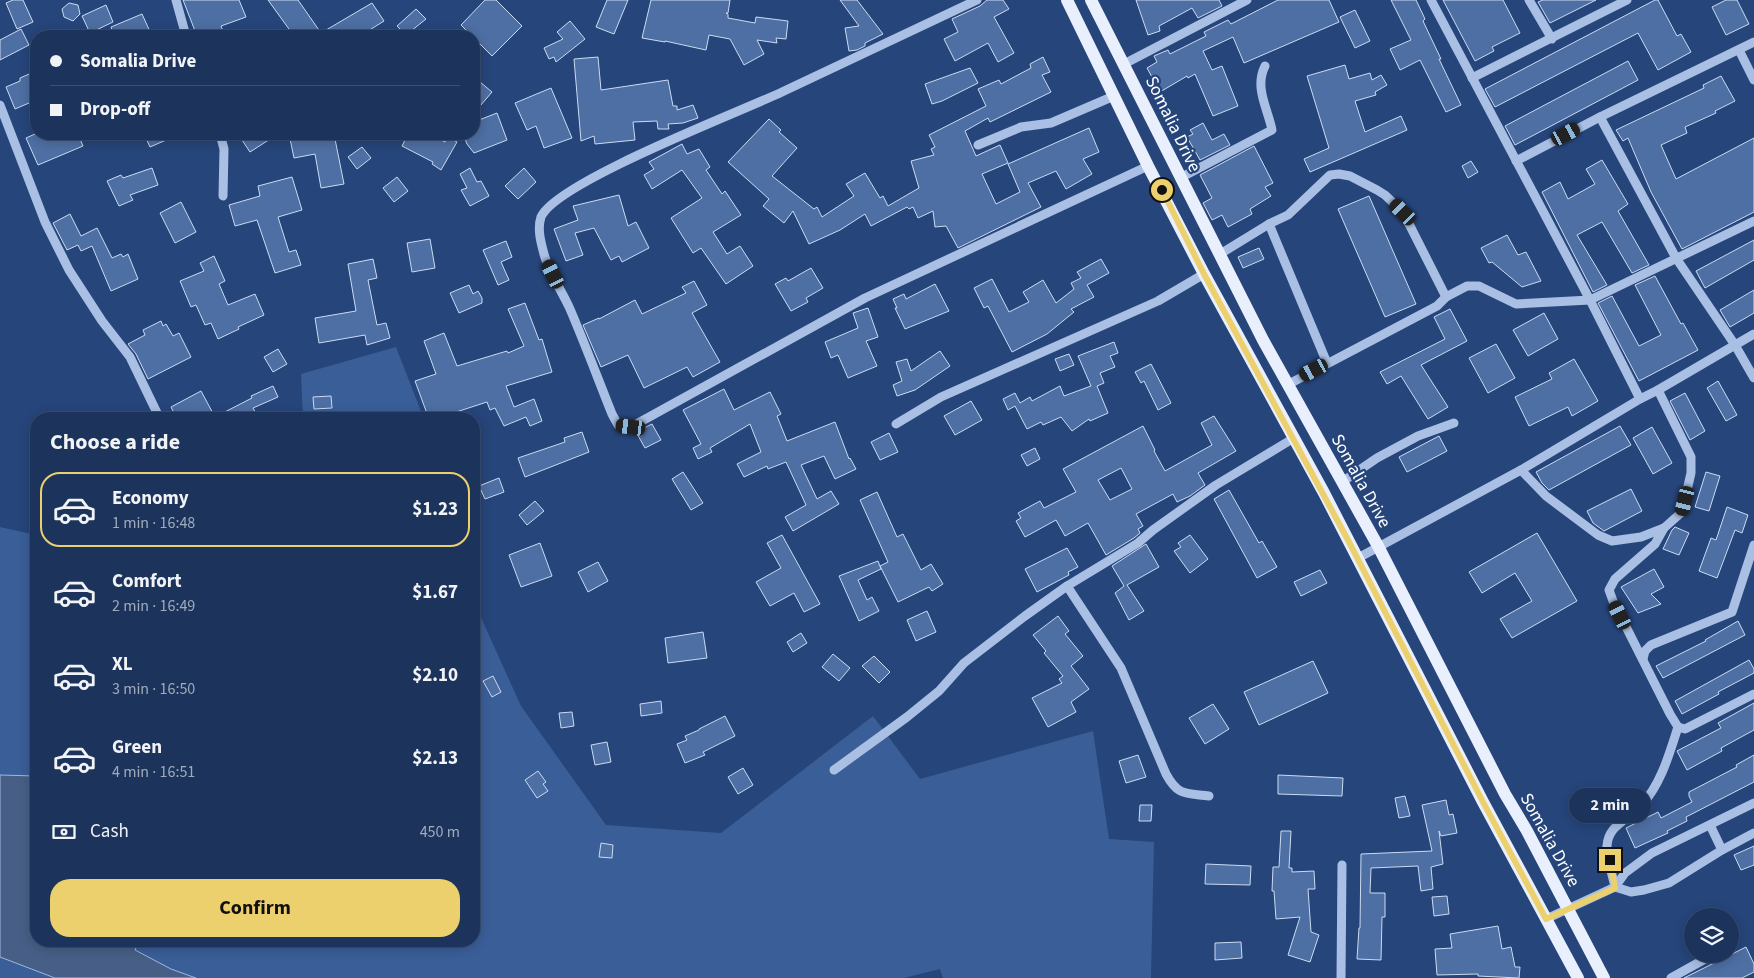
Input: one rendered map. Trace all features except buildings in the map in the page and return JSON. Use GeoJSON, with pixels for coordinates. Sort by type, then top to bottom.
{"type":"FeatureCollection","features":[{"type":"Feature","properties":{"kind":"main road"},"geometry":{"type":"LineString","coordinates":[[1067,0],[1148,166],[1204,274],[1358,558],[1483,802],[1578,978]]}},
{"type":"Feature","properties":{"kind":"main road","name":"Somalia Drive"},"geometry":{"type":"LineString","coordinates":[[1091,0],[1287,385],[1378,546],[1505,794],[1604,978]]}},
{"type":"Feature","properties":{"kind":"street"},"geometry":{"type":"LineString","coordinates":[[176,0],[184,30]]}},
{"type":"Feature","properties":{"kind":"street"},"geometry":{"type":"LineString","coordinates":[[977,0],[820,75],[712,121],[595,176],[551,204],[542,217],[539,232],[545,256],[570,309],[618,425],[631,427],[865,298],[1148,166]]}},
{"type":"Feature","properties":{"kind":"street"},"geometry":{"type":"LineString","coordinates":[[1124,64],[1247,0]]}},
{"type":"Feature","properties":{"kind":"street"},"geometry":{"type":"LineString","coordinates":[[1431,0],[1590,300],[1640,399]]}},
{"type":"Feature","properties":{"kind":"street"},"geometry":{"type":"LineString","coordinates":[[1529,0],[1552,38]]}},
{"type":"Feature","properties":{"kind":"street"},"geometry":{"type":"LineString","coordinates":[[1472,78],[1627,0]]}},
{"type":"Feature","properties":{"kind":"street"},"geometry":{"type":"LineString","coordinates":[[1516,160],[1754,42]]}},
{"type":"Feature","properties":{"kind":"street"},"geometry":{"type":"LineString","coordinates":[[1739,50],[1754,80]]}},
{"type":"Feature","properties":{"kind":"street"},"geometry":{"type":"LineString","coordinates":[[1180,178],[1272,130],[1261,91],[1261,74],[1265,66]]}},
{"type":"Feature","properties":{"kind":"street"},"geometry":{"type":"LineString","coordinates":[[978,145],[1021,127],[1051,123],[1114,96]]}},
{"type":"Feature","properties":{"kind":"street"},"geometry":{"type":"LineString","coordinates":[[0,105],[45,222],[70,270],[102,321],[130,357],[157,412]]}},
{"type":"Feature","properties":{"kind":"street"},"geometry":{"type":"LineString","coordinates":[[1600,117],[1676,258],[1735,346],[1754,378]]}},
{"type":"Feature","properties":{"kind":"street"},"geometry":{"type":"LineString","coordinates":[[222,140],[224,150],[223,196]]}},
{"type":"Feature","properties":{"kind":"street"},"geometry":{"type":"LineString","coordinates":[[1220,254],[1269,224],[1288,215],[1330,175],[1350,176],[1385,195],[1403,212],[1410,222],[1446,297]]}},
{"type":"Feature","properties":{"kind":"street"},"geometry":{"type":"LineString","coordinates":[[1287,385],[1437,306],[1446,297],[1466,286],[1479,286],[1516,304],[1590,300],[1754,221]]}},
{"type":"Feature","properties":{"kind":"street"},"geometry":{"type":"LineString","coordinates":[[1269,224],[1327,363]]}},
{"type":"Feature","properties":{"kind":"street"},"geometry":{"type":"LineString","coordinates":[[896,424],[941,397],[1158,301],[1204,274]]}},
{"type":"Feature","properties":{"kind":"street"},"geometry":{"type":"LineString","coordinates":[[1358,558],[1522,470],[1640,399],[1754,334]]}},
{"type":"Feature","properties":{"kind":"street"},"geometry":{"type":"LineString","coordinates":[[1658,390],[1691,457],[1691,472],[1682,512],[1664,528],[1655,544],[1615,579],[1609,590],[1678,727],[1685,729],[1754,694]]}},
{"type":"Feature","properties":{"kind":"street"},"geometry":{"type":"LineString","coordinates":[[1342,482],[1377,458],[1418,436],[1454,423]]}},
{"type":"Feature","properties":{"kind":"street"},"geometry":{"type":"LineString","coordinates":[[834,770],[907,718],[939,691],[964,663],[1025,616],[1067,586],[1138,543],[1216,485],[1294,438]]}},
{"type":"Feature","properties":{"kind":"street"},"geometry":{"type":"LineString","coordinates":[[1522,470],[1546,496],[1586,527],[1612,542],[1641,537],[1664,528]]}},
{"type":"Feature","properties":{"kind":"street"},"geometry":{"type":"LineString","coordinates":[[1643,659],[1645,651],[1651,645],[1732,612],[1754,545]]}},
{"type":"Feature","properties":{"kind":"street"},"geometry":{"type":"LineString","coordinates":[[1067,586],[1121,668],[1166,774],[1173,786],[1183,793],[1209,796]]}},
{"type":"Feature","properties":{"kind":"street"},"geometry":{"type":"LineString","coordinates":[[1615,888],[1607,846],[1610,835],[1615,826],[1640,806],[1662,774],[1678,727]]}},
{"type":"Feature","properties":{"kind":"street"},"geometry":{"type":"LineString","coordinates":[[1546,919],[1615,888],[1625,873],[1638,862],[1754,803]]}},
{"type":"Feature","properties":{"kind":"street"},"geometry":{"type":"LineString","coordinates":[[1710,825],[1722,850]]}},
{"type":"Feature","properties":{"kind":"street"},"geometry":{"type":"LineString","coordinates":[[1615,888],[1631,892],[1669,883],[1722,850],[1754,834]]}},
{"type":"Feature","properties":{"kind":"street"},"geometry":{"type":"LineString","coordinates":[[1341,978],[1342,865]]}},
{"type":"Feature","properties":{"kind":"street"},"geometry":{"type":"LineString","coordinates":[[1671,978],[1698,963]]}},
{"type":"Feature","properties":{"kind":"shaded area"},"geometry":{"type":"Polygon","coordinates":[[[396,347],[421,412],[303,412],[301,374],[396,347]]]}},
{"type":"Feature","properties":{"kind":"shaded area"},"geometry":{"type":"Polygon","coordinates":[[[0,527],[30,534],[30,776],[0,775],[0,527]]]}},
{"type":"Feature","properties":{"kind":"shaded area"},"geometry":{"type":"Polygon","coordinates":[[[480,615],[521,706],[606,825],[721,833],[873,716],[920,779],[1093,731],[1109,839],[1154,842],[1151,978],[943,978],[940,969],[904,978],[196,978],[171,969],[135,950],[136,947],[480,947],[480,615]]]}},
{"type":"Feature","properties":{"kind":"shaded area"},"geometry":{"type":"Polygon","coordinates":[[[0,775],[30,776],[30,947],[136,947],[135,950],[171,969],[196,978],[55,978],[0,957],[0,775]]]}},
{"type":"Feature","properties":{"kind":"shaded area"},"geometry":{"type":"Polygon","coordinates":[[[0,957],[55,978],[0,978],[0,957]]]}},
{"type":"Feature","properties":{"kind":"route"},"geometry":{"type":"LineString","coordinates":[[1162,190],[1204,274],[1294,438],[1483,802],[1546,919],[1615,888],[1610,860]]}}]}
